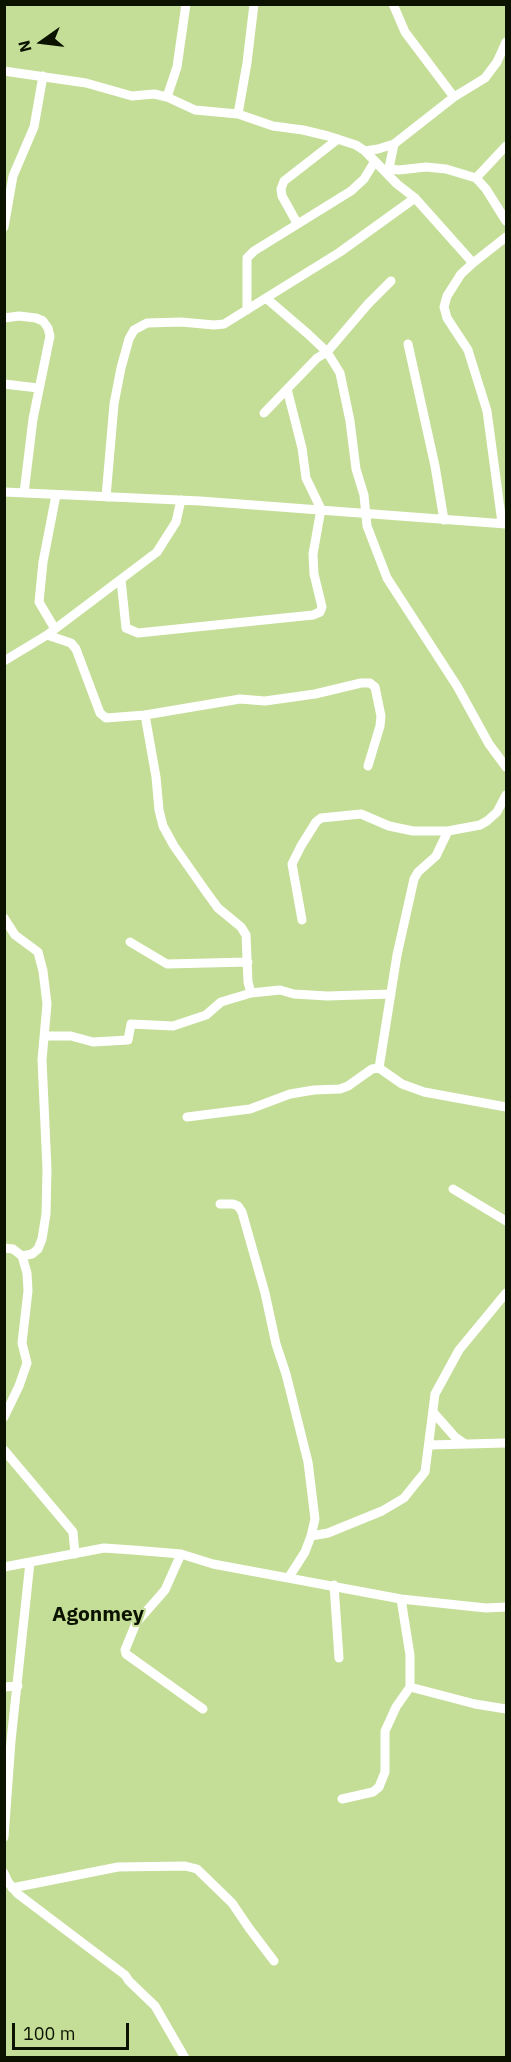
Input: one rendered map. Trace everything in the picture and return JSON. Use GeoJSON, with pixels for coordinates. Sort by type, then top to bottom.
{"type":"FeatureCollection","features":[{"type":"Feature","properties":{"kind":"street"},"geometry":{"type":"LineString","coordinates":[[166,96],[177,67],[186,4]]}},
{"type":"Feature","properties":{"kind":"street"},"geometry":{"type":"LineString","coordinates":[[238,114],[254,4]]}},
{"type":"Feature","properties":{"kind":"street"},"geometry":{"type":"LineString","coordinates":[[393,4],[405,32],[454,97]]}},
{"type":"Feature","properties":{"kind":"street"},"geometry":{"type":"LineString","coordinates":[[365,151],[394,144],[454,97],[485,78],[497,62],[507,42]]}},
{"type":"Feature","properties":{"kind":"street"},"geometry":{"type":"LineString","coordinates":[[4,71],[86,83],[132,96],[154,94],[166,96],[195,110],[238,114],[273,126],[303,130],[338,139],[365,151],[389,172],[473,263]]}},
{"type":"Feature","properties":{"kind":"street"},"geometry":{"type":"LineString","coordinates":[[4,227],[13,176],[34,127],[43,76]]}},
{"type":"Feature","properties":{"kind":"street"},"geometry":{"type":"LineString","coordinates":[[297,223],[282,196],[281,189],[284,181],[338,139]]}},
{"type":"Feature","properties":{"kind":"street"},"geometry":{"type":"LineString","coordinates":[[389,172],[394,144]]}},
{"type":"Feature","properties":{"kind":"street"},"geometry":{"type":"LineString","coordinates":[[477,178],[507,147]]}},
{"type":"Feature","properties":{"kind":"street"},"geometry":{"type":"LineString","coordinates":[[247,310],[247,258],[297,223],[351,191],[364,179],[375,161]]}},
{"type":"Feature","properties":{"kind":"street"},"geometry":{"type":"LineString","coordinates":[[389,172],[426,167],[446,169],[477,178],[507,221]]}},
{"type":"Feature","properties":{"kind":"street"},"geometry":{"type":"LineString","coordinates":[[106,497],[114,404],[121,368],[129,339],[134,330],[147,324],[181,322],[214,326],[224,324],[340,252],[415,198]]}},
{"type":"Feature","properties":{"kind":"street"},"geometry":{"type":"LineString","coordinates":[[4,492],[181,500],[504,524],[487,411],[468,350],[447,318],[444,307],[447,296],[461,274],[507,237]]}},
{"type":"Feature","properties":{"kind":"street"},"geometry":{"type":"LineString","coordinates":[[264,413],[317,358],[327,352],[391,281]]}},
{"type":"Feature","properties":{"kind":"street"},"geometry":{"type":"LineString","coordinates":[[266,298],[327,352],[340,373],[350,422],[356,469],[364,495],[364,512],[378,559],[387,578],[457,686],[489,744],[507,767]]}},
{"type":"Feature","properties":{"kind":"street"},"geometry":{"type":"LineString","coordinates":[[4,318],[19,316],[36,318],[43,321],[50,336],[38,388],[24,493]]}},
{"type":"Feature","properties":{"kind":"street"},"geometry":{"type":"LineString","coordinates":[[408,344],[435,466],[444,520]]}},
{"type":"Feature","properties":{"kind":"street"},"geometry":{"type":"LineString","coordinates":[[4,384],[38,388]]}},
{"type":"Feature","properties":{"kind":"street"},"geometry":{"type":"LineString","coordinates":[[121,579],[126,628],[138,633],[313,615],[320,612],[322,607],[314,574],[313,554],[321,509],[306,478],[302,448],[287,389]]}},
{"type":"Feature","properties":{"kind":"street"},"geometry":{"type":"LineString","coordinates":[[55,629],[39,602],[43,562],[56,495]]}},
{"type":"Feature","properties":{"kind":"street"},"geometry":{"type":"LineString","coordinates":[[4,661],[47,635],[156,552],[176,522],[181,500]]}},
{"type":"Feature","properties":{"kind":"street"},"geometry":{"type":"LineString","coordinates":[[47,635],[71,643],[76,648],[100,713],[106,718],[240,699],[266,701],[370,683],[375,687],[381,716],[368,766]]}},
{"type":"Feature","properties":{"kind":"street"},"geometry":{"type":"LineString","coordinates":[[145,714],[163,826],[174,846],[218,908],[241,927],[246,935],[250,993]]}},
{"type":"Feature","properties":{"kind":"street"},"geometry":{"type":"LineString","coordinates":[[302,920],[292,864],[316,822],[321,818],[361,814],[373,821],[397,828],[413,831],[448,831],[480,825],[487,821],[497,812],[507,795]]}},
{"type":"Feature","properties":{"kind":"street"},"geometry":{"type":"LineString","coordinates":[[379,1068],[397,955],[414,879],[418,872],[436,856],[448,831]]}},
{"type":"Feature","properties":{"kind":"street"},"geometry":{"type":"LineString","coordinates":[[4,918],[15,935],[38,952],[46,992],[42,1060],[47,1169],[46,1214],[38,1249],[32,1254],[22,1256]]}},
{"type":"Feature","properties":{"kind":"street"},"geometry":{"type":"LineString","coordinates":[[129,942],[167,964],[248,962]]}},
{"type":"Feature","properties":{"kind":"street"},"geometry":{"type":"LineString","coordinates":[[45,1036],[71,1036],[93,1042],[128,1040],[131,1024],[173,1026],[206,1015],[221,1002],[250,993],[280,990],[294,994],[327,996],[391,994]]}},
{"type":"Feature","properties":{"kind":"street"},"geometry":{"type":"LineString","coordinates":[[379,1068],[402,1084],[424,1092],[507,1107]]}},
{"type":"Feature","properties":{"kind":"street"},"geometry":{"type":"LineString","coordinates":[[187,1117],[250,1109],[290,1094],[314,1089],[340,1089],[379,1068]]}},
{"type":"Feature","properties":{"kind":"street"},"geometry":{"type":"LineString","coordinates":[[453,1189],[507,1221]]}},
{"type":"Feature","properties":{"kind":"street"},"geometry":{"type":"LineString","coordinates":[[220,1204],[233,1204],[238,1206],[242,1212],[308,1462],[315,1519],[305,1552],[289,1577]]}},
{"type":"Feature","properties":{"kind":"street"},"geometry":{"type":"LineString","coordinates":[[4,1248],[13,1249],[22,1256],[27,1273],[28,1291],[22,1343],[27,1363],[4,1417]]}},
{"type":"Feature","properties":{"kind":"street"},"geometry":{"type":"LineString","coordinates":[[311,1536],[328,1533],[382,1511],[404,1498],[424,1472],[435,1394],[459,1350],[507,1293]]}},
{"type":"Feature","properties":{"kind":"street"},"geometry":{"type":"LineString","coordinates":[[433,1412],[455,1437],[465,1444]]}},
{"type":"Feature","properties":{"kind":"street"},"geometry":{"type":"LineString","coordinates":[[429,1445],[507,1443]]}},
{"type":"Feature","properties":{"kind":"street"},"geometry":{"type":"LineString","coordinates":[[4,1450],[73,1532],[75,1554]]}},
{"type":"Feature","properties":{"kind":"street"},"geometry":{"type":"LineString","coordinates":[[4,1567],[104,1548],[182,1554],[213,1564],[401,1599],[486,1608],[507,1607]]}},
{"type":"Feature","properties":{"kind":"street"},"geometry":{"type":"LineString","coordinates":[[182,1554],[165,1590],[136,1623],[125,1650],[126,1654],[203,1709]]}},
{"type":"Feature","properties":{"kind":"street"},"geometry":{"type":"LineString","coordinates":[[4,1837],[8,1742],[18,1686],[30,1562]]}},
{"type":"Feature","properties":{"kind":"street"},"geometry":{"type":"LineString","coordinates":[[333,1586],[339,1658]]}},
{"type":"Feature","properties":{"kind":"street"},"geometry":{"type":"LineString","coordinates":[[342,1799],[373,1792],[385,1772],[385,1731],[396,1707],[410,1687],[410,1655],[401,1599]]}},
{"type":"Feature","properties":{"kind":"street"},"geometry":{"type":"LineString","coordinates":[[4,1687],[18,1686]]}},
{"type":"Feature","properties":{"kind":"street"},"geometry":{"type":"LineString","coordinates":[[410,1687],[475,1704],[507,1709]]}},
{"type":"Feature","properties":{"kind":"street"},"geometry":{"type":"LineString","coordinates":[[12,1888],[118,1867],[185,1866],[197,1869],[232,1903],[274,1961]]}},
{"type":"Feature","properties":{"kind":"street"},"geometry":{"type":"LineString","coordinates":[[4,1873],[12,1888],[125,1975],[155,2006],[185,2058]]}},
{"type":"Feature","properties":{"kind":"district","name":"Agonmey"},"geometry":{"type":"Point","coordinates":[98,1615]}}]}
